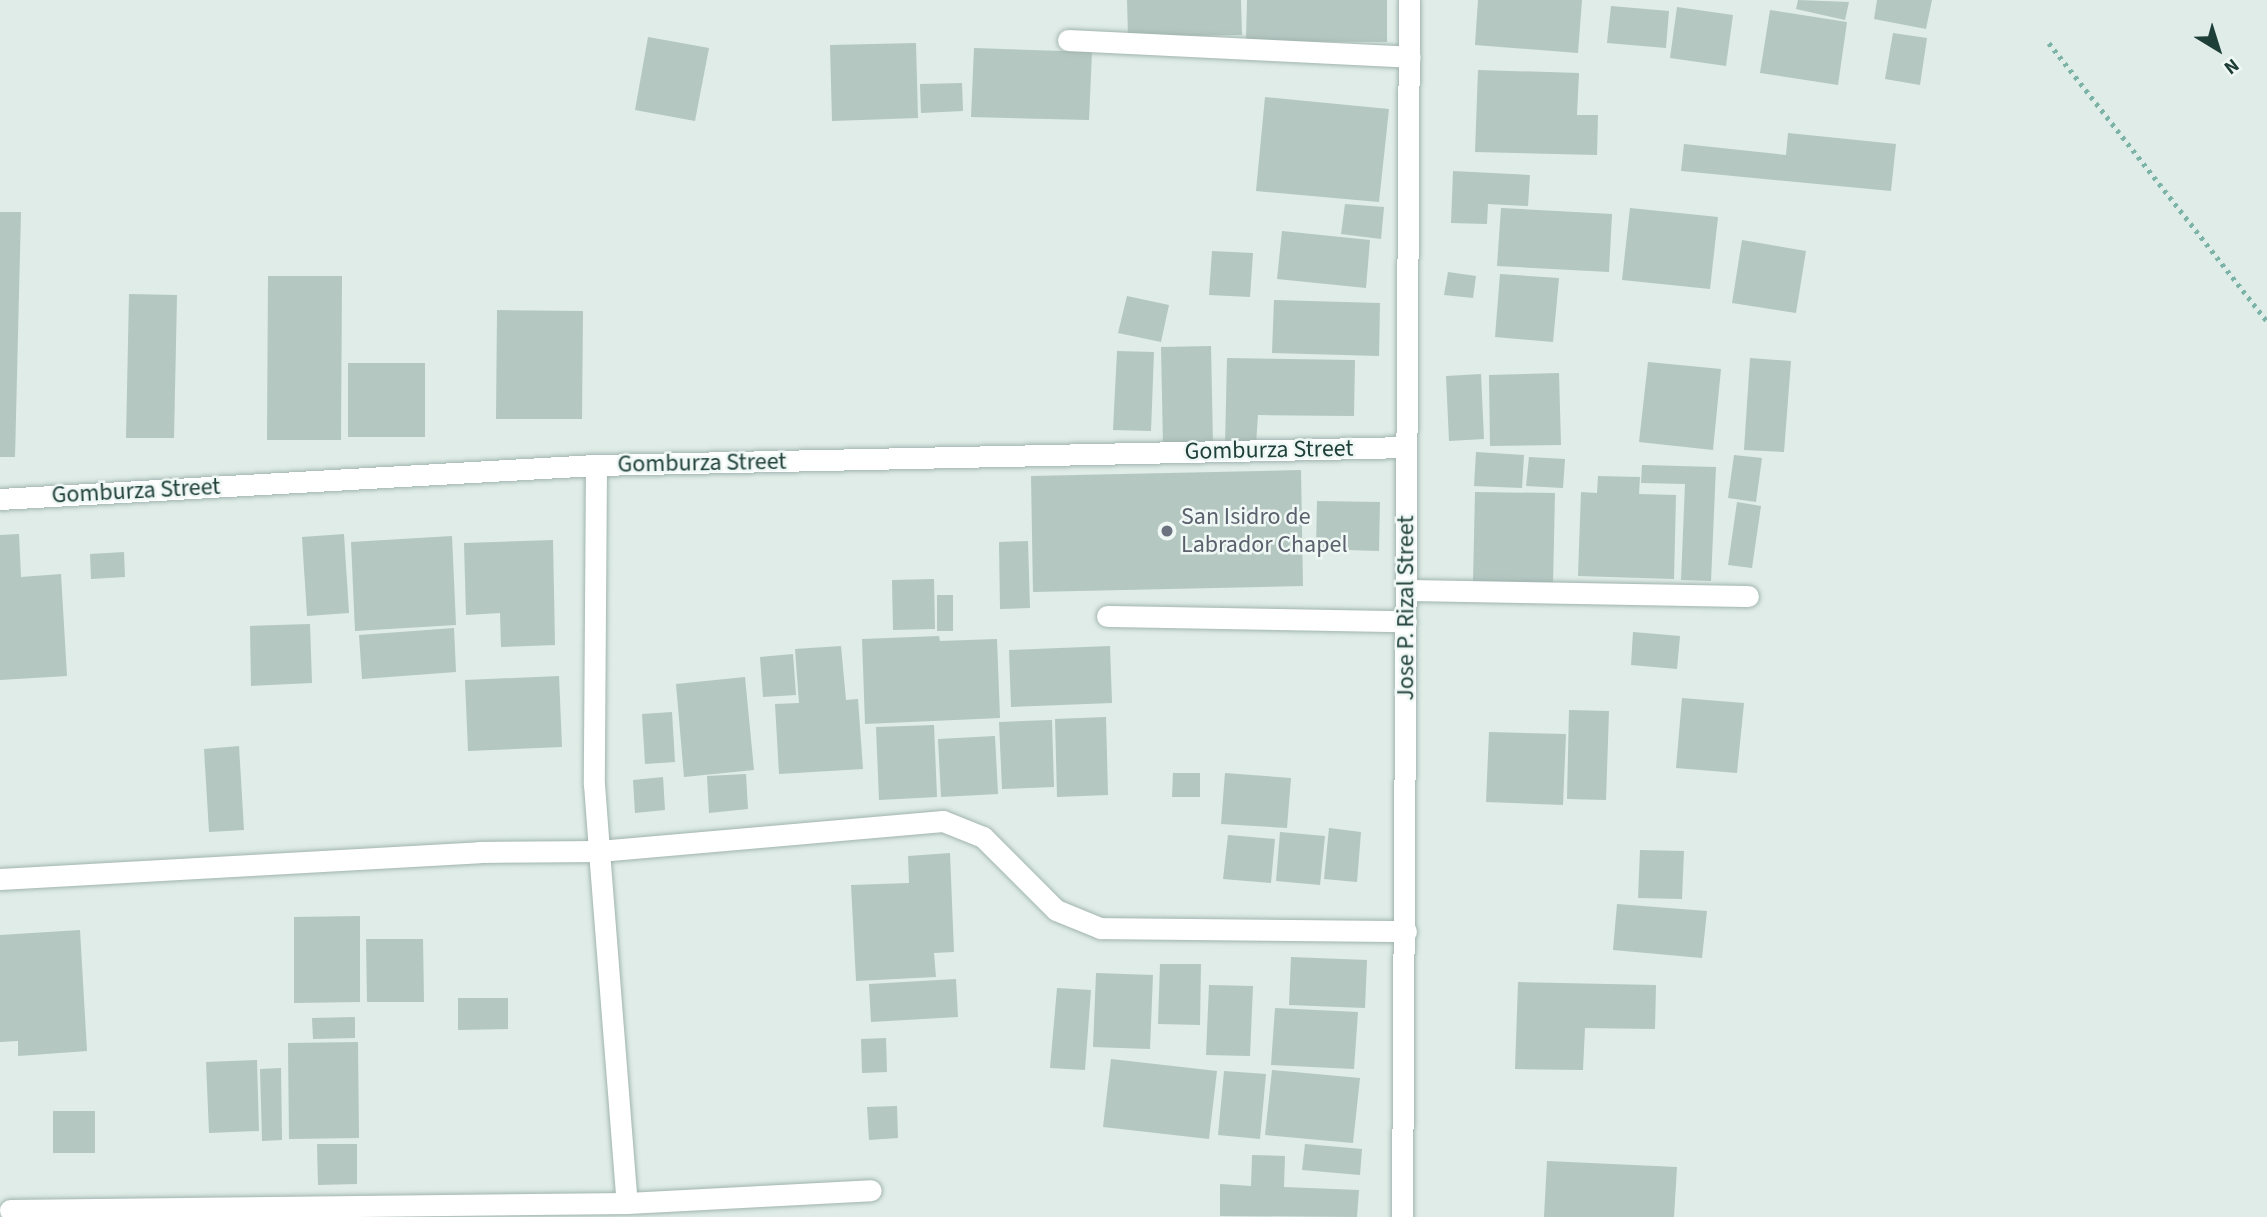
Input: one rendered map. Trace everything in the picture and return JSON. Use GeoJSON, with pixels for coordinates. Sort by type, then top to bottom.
{"type":"FeatureCollection","features":[{"type":"Feature","properties":{"kind":"street","name":"Jose P. Rizal Street"},"geometry":{"type":"LineString","coordinates":[[1402,1217],[1406,932],[1405,447],[1409,0]]}},
{"type":"Feature","properties":{"kind":"street"},"geometry":{"type":"LineString","coordinates":[[1068,40],[1410,57]]}},
{"type":"Feature","properties":{"kind":"street","name":"Gomburza Street"},"geometry":{"type":"LineString","coordinates":[[0,499],[596,465],[1405,447]]}},
{"type":"Feature","properties":{"kind":"street"},"geometry":{"type":"LineString","coordinates":[[596,465],[594,785],[627,1203]]}},
{"type":"Feature","properties":{"kind":"street"},"geometry":{"type":"LineString","coordinates":[[1406,590],[1748,596]]}},
{"type":"Feature","properties":{"kind":"street"},"geometry":{"type":"LineString","coordinates":[[1107,616],[1406,621]]}},
{"type":"Feature","properties":{"kind":"street"},"geometry":{"type":"LineString","coordinates":[[0,879],[480,852],[599,851],[943,821],[983,837],[1056,910],[1100,928],[1406,932]]}},
{"type":"Feature","properties":{"kind":"street"},"geometry":{"type":"LineString","coordinates":[[9,1210],[627,1203],[871,1191]]}},
{"type":"Feature","properties":{"kind":"path"},"geometry":{"type":"LineString","coordinates":[[2049,43],[2267,321]]}},
{"type":"Feature","properties":{"kind":"building"},"geometry":{"type":"Polygon","coordinates":[[[1127,0],[1241,0],[1242,35],[1128,37],[1127,0]]]}},
{"type":"Feature","properties":{"kind":"building"},"geometry":{"type":"Polygon","coordinates":[[[1247,0],[1387,0],[1387,42],[1246,41],[1247,0]]]}},
{"type":"Feature","properties":{"kind":"building"},"geometry":{"type":"Polygon","coordinates":[[[1478,0],[1582,0],[1578,53],[1475,45],[1478,0]]]}},
{"type":"Feature","properties":{"kind":"building"},"geometry":{"type":"Polygon","coordinates":[[[1798,0],[1849,2],[1845,20],[1796,9],[1798,0]]]}},
{"type":"Feature","properties":{"kind":"building"},"geometry":{"type":"Polygon","coordinates":[[[1877,0],[1932,0],[1926,29],[1874,19],[1877,0]]]}},
{"type":"Feature","properties":{"kind":"building"},"geometry":{"type":"Polygon","coordinates":[[[1611,6],[1669,11],[1666,48],[1607,43],[1611,6]]]}},
{"type":"Feature","properties":{"kind":"building"},"geometry":{"type":"Polygon","coordinates":[[[1677,7],[1733,15],[1726,66],[1670,58],[1677,7]]]}},
{"type":"Feature","properties":{"kind":"building"},"geometry":{"type":"Polygon","coordinates":[[[1770,10],[1847,22],[1838,85],[1760,73],[1770,10]]]}},
{"type":"Feature","properties":{"kind":"building"},"geometry":{"type":"Polygon","coordinates":[[[1893,33],[1927,38],[1920,85],[1885,79],[1893,33]]]}},
{"type":"Feature","properties":{"kind":"building"},"geometry":{"type":"Polygon","coordinates":[[[648,37],[709,48],[695,121],[635,110],[648,37]]]}},
{"type":"Feature","properties":{"kind":"building"},"geometry":{"type":"Polygon","coordinates":[[[916,43],[918,118],[832,121],[830,45],[916,43]]]}},
{"type":"Feature","properties":{"kind":"building"},"geometry":{"type":"Polygon","coordinates":[[[974,48],[1092,52],[1089,120],[971,117],[974,48]]]}},
{"type":"Feature","properties":{"kind":"building"},"geometry":{"type":"Polygon","coordinates":[[[1478,70],[1579,73],[1577,115],[1598,115],[1597,155],[1475,152],[1478,70]]]}},
{"type":"Feature","properties":{"kind":"building"},"geometry":{"type":"Polygon","coordinates":[[[962,83],[963,111],[921,113],[920,84],[962,83]]]}},
{"type":"Feature","properties":{"kind":"building"},"geometry":{"type":"Polygon","coordinates":[[[1265,97],[1389,109],[1379,202],[1256,191],[1265,97]]]}},
{"type":"Feature","properties":{"kind":"building"},"geometry":{"type":"Polygon","coordinates":[[[1788,133],[1896,144],[1891,191],[1681,171],[1684,144],[1786,155],[1788,133]]]}},
{"type":"Feature","properties":{"kind":"building"},"geometry":{"type":"Polygon","coordinates":[[[1453,171],[1530,175],[1528,206],[1488,204],[1487,224],[1451,223],[1453,171]]]}},
{"type":"Feature","properties":{"kind":"building"},"geometry":{"type":"Polygon","coordinates":[[[1345,204],[1384,207],[1381,239],[1341,234],[1345,204]]]}},
{"type":"Feature","properties":{"kind":"building"},"geometry":{"type":"Polygon","coordinates":[[[1501,208],[1612,214],[1609,272],[1497,266],[1501,208]]]}},
{"type":"Feature","properties":{"kind":"building"},"geometry":{"type":"Polygon","coordinates":[[[1630,208],[1718,217],[1710,289],[1622,280],[1630,208]]]}},
{"type":"Feature","properties":{"kind":"building"},"geometry":{"type":"Polygon","coordinates":[[[0,212],[21,212],[15,457],[0,457],[0,212]]]}},
{"type":"Feature","properties":{"kind":"building"},"geometry":{"type":"Polygon","coordinates":[[[1282,231],[1370,240],[1366,288],[1277,279],[1282,231]]]}},
{"type":"Feature","properties":{"kind":"building"},"geometry":{"type":"Polygon","coordinates":[[[1742,240],[1806,251],[1796,313],[1732,303],[1742,240]]]}},
{"type":"Feature","properties":{"kind":"building"},"geometry":{"type":"Polygon","coordinates":[[[1212,251],[1253,253],[1250,297],[1209,295],[1212,251]]]}},
{"type":"Feature","properties":{"kind":"building"},"geometry":{"type":"Polygon","coordinates":[[[1448,272],[1476,276],[1473,298],[1444,295],[1448,272]]]}},
{"type":"Feature","properties":{"kind":"building"},"geometry":{"type":"Polygon","coordinates":[[[1500,274],[1559,278],[1553,342],[1495,337],[1500,274]]]}},
{"type":"Feature","properties":{"kind":"building"},"geometry":{"type":"Polygon","coordinates":[[[268,276],[342,276],[341,440],[267,440],[268,276]]]}},
{"type":"Feature","properties":{"kind":"building"},"geometry":{"type":"Polygon","coordinates":[[[129,294],[177,295],[174,438],[126,438],[129,294]]]}},
{"type":"Feature","properties":{"kind":"building"},"geometry":{"type":"Polygon","coordinates":[[[1127,296],[1169,305],[1161,342],[1118,333],[1127,296]]]}},
{"type":"Feature","properties":{"kind":"building"},"geometry":{"type":"Polygon","coordinates":[[[1274,300],[1380,303],[1379,356],[1272,353],[1274,300]]]}},
{"type":"Feature","properties":{"kind":"building"},"geometry":{"type":"Polygon","coordinates":[[[497,310],[583,311],[582,419],[496,419],[497,310]]]}},
{"type":"Feature","properties":{"kind":"building"},"geometry":{"type":"Polygon","coordinates":[[[1211,346],[1213,444],[1163,445],[1161,347],[1211,346]]]}},
{"type":"Feature","properties":{"kind":"building"},"geometry":{"type":"Polygon","coordinates":[[[1117,351],[1154,352],[1151,431],[1113,430],[1117,351]]]}},
{"type":"Feature","properties":{"kind":"building"},"geometry":{"type":"Polygon","coordinates":[[[1227,358],[1355,360],[1354,416],[1258,415],[1256,445],[1225,445],[1227,358]]]}},
{"type":"Feature","properties":{"kind":"building"},"geometry":{"type":"Polygon","coordinates":[[[1750,358],[1791,361],[1784,452],[1744,450],[1750,358]]]}},
{"type":"Feature","properties":{"kind":"building"},"geometry":{"type":"Polygon","coordinates":[[[1648,362],[1721,369],[1713,450],[1639,442],[1648,362]]]}},
{"type":"Feature","properties":{"kind":"building"},"geometry":{"type":"Polygon","coordinates":[[[348,363],[425,363],[425,437],[348,437],[348,363]]]}},
{"type":"Feature","properties":{"kind":"building"},"geometry":{"type":"Polygon","coordinates":[[[1559,373],[1561,445],[1490,446],[1489,375],[1559,373]]]}},
{"type":"Feature","properties":{"kind":"building"},"geometry":{"type":"Polygon","coordinates":[[[1481,374],[1484,439],[1449,441],[1446,376],[1481,374]]]}},
{"type":"Feature","properties":{"kind":"building"},"geometry":{"type":"Polygon","coordinates":[[[1476,452],[1524,455],[1522,488],[1474,486],[1476,452]]]}},
{"type":"Feature","properties":{"kind":"building"},"geometry":{"type":"Polygon","coordinates":[[[1734,455],[1762,458],[1756,502],[1728,498],[1734,455]]]}},
{"type":"Feature","properties":{"kind":"building"},"geometry":{"type":"Polygon","coordinates":[[[1529,457],[1565,459],[1563,488],[1526,486],[1529,457]]]}},
{"type":"Feature","properties":{"kind":"building"},"geometry":{"type":"Polygon","coordinates":[[[1642,465],[1716,467],[1711,581],[1681,580],[1685,484],[1641,483],[1642,465]]]}},
{"type":"Feature","properties":{"kind":"building","name":"San Isidro de Labrador Chapel"},"geometry":{"type":"Polygon","coordinates":[[[1301,470],[1303,586],[1033,592],[1031,476],[1301,470]]]}},
{"type":"Feature","properties":{"kind":"building"},"geometry":{"type":"Polygon","coordinates":[[[1598,476],[1640,477],[1639,494],[1676,495],[1674,579],[1578,576],[1581,492],[1597,493],[1598,476]]]}},
{"type":"Feature","properties":{"kind":"building"},"geometry":{"type":"Polygon","coordinates":[[[1475,492],[1555,493],[1553,584],[1473,582],[1475,492]]]}},
{"type":"Feature","properties":{"kind":"building"},"geometry":{"type":"Polygon","coordinates":[[[1317,501],[1380,502],[1379,551],[1316,549],[1317,501]]]}},
{"type":"Feature","properties":{"kind":"building"},"geometry":{"type":"Polygon","coordinates":[[[1737,502],[1761,506],[1752,568],[1728,565],[1737,502]]]}},
{"type":"Feature","properties":{"kind":"building"},"geometry":{"type":"Polygon","coordinates":[[[19,534],[21,577],[61,574],[67,676],[0,680],[0,535],[19,534]]]}},
{"type":"Feature","properties":{"kind":"building"},"geometry":{"type":"Polygon","coordinates":[[[344,534],[349,613],[307,616],[302,537],[344,534]]]}},
{"type":"Feature","properties":{"kind":"building"},"geometry":{"type":"Polygon","coordinates":[[[452,536],[456,625],[355,631],[351,542],[452,536]]]}},
{"type":"Feature","properties":{"kind":"building"},"geometry":{"type":"Polygon","coordinates":[[[553,540],[555,645],[501,647],[500,613],[466,615],[464,543],[553,540]]]}},
{"type":"Feature","properties":{"kind":"building"},"geometry":{"type":"Polygon","coordinates":[[[1028,541],[1030,608],[1000,609],[999,542],[1028,541]]]}},
{"type":"Feature","properties":{"kind":"building"},"geometry":{"type":"Polygon","coordinates":[[[124,552],[125,577],[91,579],[90,554],[124,552]]]}},
{"type":"Feature","properties":{"kind":"building"},"geometry":{"type":"Polygon","coordinates":[[[934,579],[935,629],[893,630],[892,580],[934,579]]]}},
{"type":"Feature","properties":{"kind":"building"},"geometry":{"type":"Polygon","coordinates":[[[937,595],[953,595],[953,631],[937,631],[937,595]]]}},
{"type":"Feature","properties":{"kind":"building"},"geometry":{"type":"Polygon","coordinates":[[[310,624],[312,683],[251,686],[250,626],[310,624]]]}},
{"type":"Feature","properties":{"kind":"building"},"geometry":{"type":"Polygon","coordinates":[[[454,628],[456,672],[362,679],[359,635],[454,628]]]}},
{"type":"Feature","properties":{"kind":"building"},"geometry":{"type":"Polygon","coordinates":[[[1633,632],[1680,636],[1677,669],[1631,665],[1633,632]]]}},
{"type":"Feature","properties":{"kind":"building"},"geometry":{"type":"Polygon","coordinates":[[[939,636],[940,641],[997,639],[1000,718],[865,724],[862,639],[939,636]]]}},
{"type":"Feature","properties":{"kind":"building"},"geometry":{"type":"Polygon","coordinates":[[[841,646],[846,700],[858,699],[863,769],[779,774],[775,704],[799,703],[795,649],[841,646]]]}},
{"type":"Feature","properties":{"kind":"building"},"geometry":{"type":"Polygon","coordinates":[[[1110,646],[1112,703],[1011,707],[1009,650],[1110,646]]]}},
{"type":"Feature","properties":{"kind":"building"},"geometry":{"type":"Polygon","coordinates":[[[793,654],[796,695],[763,697],[760,657],[793,654]]]}},
{"type":"Feature","properties":{"kind":"building"},"geometry":{"type":"Polygon","coordinates":[[[559,676],[562,747],[468,751],[465,680],[559,676]]]}},
{"type":"Feature","properties":{"kind":"building"},"geometry":{"type":"Polygon","coordinates":[[[745,677],[754,770],[684,777],[676,684],[745,677]]]}},
{"type":"Feature","properties":{"kind":"building"},"geometry":{"type":"Polygon","coordinates":[[[1682,698],[1744,703],[1737,773],[1676,768],[1682,698]]]}},
{"type":"Feature","properties":{"kind":"building"},"geometry":{"type":"Polygon","coordinates":[[[1569,710],[1609,711],[1606,800],[1567,799],[1569,710]]]}},
{"type":"Feature","properties":{"kind":"building"},"geometry":{"type":"Polygon","coordinates":[[[672,712],[675,762],[645,764],[642,714],[672,712]]]}},
{"type":"Feature","properties":{"kind":"building"},"geometry":{"type":"Polygon","coordinates":[[[1106,717],[1108,795],[1057,797],[1055,719],[1106,717]]]}},
{"type":"Feature","properties":{"kind":"building"},"geometry":{"type":"Polygon","coordinates":[[[1052,720],[1054,787],[1002,789],[999,722],[1052,720]]]}},
{"type":"Feature","properties":{"kind":"building"},"geometry":{"type":"Polygon","coordinates":[[[934,725],[937,797],[879,800],[876,727],[934,725]]]}},
{"type":"Feature","properties":{"kind":"building"},"geometry":{"type":"Polygon","coordinates":[[[1489,732],[1566,734],[1563,805],[1486,802],[1489,732]]]}},
{"type":"Feature","properties":{"kind":"building"},"geometry":{"type":"Polygon","coordinates":[[[995,736],[998,794],[941,797],[938,739],[995,736]]]}},
{"type":"Feature","properties":{"kind":"building"},"geometry":{"type":"Polygon","coordinates":[[[239,746],[244,830],[209,832],[204,749],[239,746]]]}},
{"type":"Feature","properties":{"kind":"building"},"geometry":{"type":"Polygon","coordinates":[[[1173,773],[1200,773],[1200,797],[1172,797],[1173,773]]]}},
{"type":"Feature","properties":{"kind":"building"},"geometry":{"type":"Polygon","coordinates":[[[1225,773],[1291,778],[1287,828],[1221,824],[1225,773]]]}},
{"type":"Feature","properties":{"kind":"building"},"geometry":{"type":"Polygon","coordinates":[[[746,774],[748,809],[709,813],[707,776],[746,774]]]}},
{"type":"Feature","properties":{"kind":"building"},"geometry":{"type":"Polygon","coordinates":[[[663,777],[665,810],[635,813],[633,780],[663,777]]]}},
{"type":"Feature","properties":{"kind":"building"},"geometry":{"type":"Polygon","coordinates":[[[1329,828],[1361,832],[1357,882],[1324,879],[1329,828]]]}},
{"type":"Feature","properties":{"kind":"building"},"geometry":{"type":"Polygon","coordinates":[[[1280,832],[1325,836],[1320,885],[1276,881],[1280,832]]]}},
{"type":"Feature","properties":{"kind":"building"},"geometry":{"type":"Polygon","coordinates":[[[1228,835],[1275,839],[1271,883],[1223,879],[1228,835]]]}},
{"type":"Feature","properties":{"kind":"building"},"geometry":{"type":"Polygon","coordinates":[[[1640,850],[1684,851],[1682,899],[1638,898],[1640,850]]]}},
{"type":"Feature","properties":{"kind":"building"},"geometry":{"type":"Polygon","coordinates":[[[950,853],[954,952],[934,953],[936,977],[856,981],[851,885],[909,883],[908,856],[950,853]]]}},
{"type":"Feature","properties":{"kind":"building"},"geometry":{"type":"Polygon","coordinates":[[[1617,904],[1707,911],[1702,958],[1613,950],[1617,904]]]}},
{"type":"Feature","properties":{"kind":"building"},"geometry":{"type":"Polygon","coordinates":[[[360,916],[360,1002],[294,1003],[294,917],[360,916]]]}},
{"type":"Feature","properties":{"kind":"building"},"geometry":{"type":"Polygon","coordinates":[[[80,930],[87,1051],[18,1056],[18,1041],[0,1042],[0,935],[80,930]]]}},
{"type":"Feature","properties":{"kind":"building"},"geometry":{"type":"Polygon","coordinates":[[[366,939],[423,939],[424,1002],[367,1002],[366,939]]]}},
{"type":"Feature","properties":{"kind":"building"},"geometry":{"type":"Polygon","coordinates":[[[1291,957],[1367,960],[1365,1008],[1289,1005],[1291,957]]]}},
{"type":"Feature","properties":{"kind":"building"},"geometry":{"type":"Polygon","coordinates":[[[1160,964],[1201,964],[1200,1025],[1158,1024],[1160,964]]]}},
{"type":"Feature","properties":{"kind":"building"},"geometry":{"type":"Polygon","coordinates":[[[1096,973],[1153,975],[1150,1049],[1093,1047],[1096,973]]]}},
{"type":"Feature","properties":{"kind":"building"},"geometry":{"type":"Polygon","coordinates":[[[956,979],[958,1017],[871,1022],[869,984],[956,979]]]}},
{"type":"Feature","properties":{"kind":"building"},"geometry":{"type":"Polygon","coordinates":[[[1518,982],[1656,985],[1655,1029],[1585,1028],[1583,1070],[1515,1069],[1518,982]]]}},
{"type":"Feature","properties":{"kind":"building"},"geometry":{"type":"Polygon","coordinates":[[[1209,985],[1253,986],[1250,1056],[1206,1055],[1209,985]]]}},
{"type":"Feature","properties":{"kind":"building"},"geometry":{"type":"Polygon","coordinates":[[[1057,988],[1091,990],[1085,1070],[1050,1068],[1057,988]]]}},
{"type":"Feature","properties":{"kind":"building"},"geometry":{"type":"Polygon","coordinates":[[[458,998],[508,998],[508,1029],[458,1030],[458,998]]]}},
{"type":"Feature","properties":{"kind":"building"},"geometry":{"type":"Polygon","coordinates":[[[1275,1008],[1358,1012],[1354,1069],[1271,1065],[1275,1008]]]}},
{"type":"Feature","properties":{"kind":"building"},"geometry":{"type":"Polygon","coordinates":[[[355,1017],[355,1038],[313,1039],[312,1018],[355,1017]]]}},
{"type":"Feature","properties":{"kind":"building"},"geometry":{"type":"Polygon","coordinates":[[[886,1038],[887,1072],[862,1073],[861,1039],[886,1038]]]}},
{"type":"Feature","properties":{"kind":"building"},"geometry":{"type":"Polygon","coordinates":[[[358,1042],[359,1138],[289,1139],[288,1043],[358,1042]]]}},
{"type":"Feature","properties":{"kind":"building"},"geometry":{"type":"Polygon","coordinates":[[[1111,1059],[1217,1071],[1209,1139],[1103,1127],[1111,1059]]]}},
{"type":"Feature","properties":{"kind":"building"},"geometry":{"type":"Polygon","coordinates":[[[257,1060],[259,1131],[209,1133],[206,1062],[257,1060]]]}},
{"type":"Feature","properties":{"kind":"building"},"geometry":{"type":"Polygon","coordinates":[[[281,1068],[282,1140],[262,1141],[260,1069],[281,1068]]]}},
{"type":"Feature","properties":{"kind":"building"},"geometry":{"type":"Polygon","coordinates":[[[1272,1070],[1360,1078],[1353,1143],[1265,1135],[1272,1070]]]}},
{"type":"Feature","properties":{"kind":"building"},"geometry":{"type":"Polygon","coordinates":[[[1224,1071],[1266,1074],[1260,1139],[1218,1135],[1224,1071]]]}},
{"type":"Feature","properties":{"kind":"building"},"geometry":{"type":"Polygon","coordinates":[[[897,1106],[898,1138],[869,1140],[867,1107],[897,1106]]]}},
{"type":"Feature","properties":{"kind":"building"},"geometry":{"type":"Polygon","coordinates":[[[53,1111],[95,1111],[95,1153],[53,1153],[53,1111]]]}},
{"type":"Feature","properties":{"kind":"building"},"geometry":{"type":"Polygon","coordinates":[[[317,1144],[357,1144],[357,1184],[318,1185],[317,1144]]]}},
{"type":"Feature","properties":{"kind":"building"},"geometry":{"type":"Polygon","coordinates":[[[1305,1144],[1362,1149],[1360,1175],[1302,1170],[1305,1144]]]}},
{"type":"Feature","properties":{"kind":"building"},"geometry":{"type":"Polygon","coordinates":[[[1252,1155],[1285,1156],[1284,1187],[1359,1190],[1357,1217],[1220,1216],[1220,1184],[1251,1186],[1252,1155]]]}},
{"type":"Feature","properties":{"kind":"building"},"geometry":{"type":"Polygon","coordinates":[[[1547,1161],[1677,1167],[1674,1217],[1544,1217],[1547,1161]]]}},
{"type":"Feature","properties":{"kind":"place","name":"San Isidro de Labrador Chapel"},"geometry":{"type":"Point","coordinates":[1167,531]}}]}
